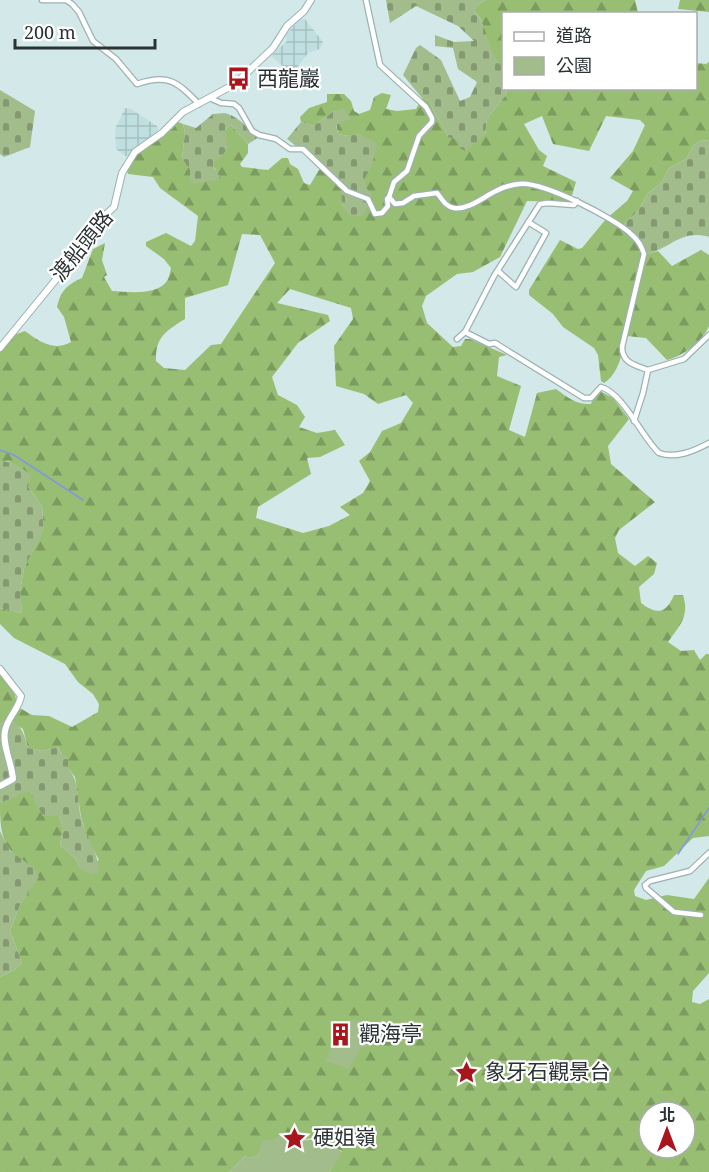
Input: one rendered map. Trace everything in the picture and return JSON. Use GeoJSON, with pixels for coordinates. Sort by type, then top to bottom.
{"type":"FeatureCollection","features":[{"type":"Feature","properties":{"kind":"street"},"geometry":{"type":"LineString","coordinates":[[42,0],[66,0],[72,4],[79,12],[93,41],[116,59],[137,84],[172,80],[199,104]]}},
{"type":"Feature","properties":{"kind":"street","name":"渡船頭路"},"geometry":{"type":"LineString","coordinates":[[0,348],[68,266],[92,227],[114,207],[122,173],[129,158],[143,145],[162,133],[183,112],[235,84],[273,48],[287,26],[304,11],[311,0]]}},
{"type":"Feature","properties":{"kind":"street"},"geometry":{"type":"LineString","coordinates":[[210,98],[221,103],[234,104],[239,108],[252,130],[259,135],[276,139],[290,149],[303,149],[347,191],[368,199],[375,214],[382,213],[388,207],[387,200],[394,182],[406,171],[419,136],[432,122],[432,118],[426,107],[380,65],[366,0]]}},
{"type":"Feature","properties":{"kind":"street"},"geometry":{"type":"LineString","coordinates":[[389,197],[395,204],[399,204],[414,196],[437,193],[447,206],[455,208],[469,206],[498,190],[532,184],[577,201],[632,234],[642,247],[644,254],[622,347],[625,361],[648,370],[684,359],[709,335]]}},
{"type":"Feature","properties":{"kind":"street"},"geometry":{"type":"LineString","coordinates":[[457,339],[465,332],[494,276],[540,204],[574,205],[577,201]]}},
{"type":"Feature","properties":{"kind":"street"},"geometry":{"type":"LineString","coordinates":[[498,271],[516,287],[546,233],[528,222]]}},
{"type":"Feature","properties":{"kind":"street"},"geometry":{"type":"LineString","coordinates":[[465,332],[489,344],[495,344],[584,398],[591,398],[601,387],[607,389],[624,406],[656,449],[665,455],[690,452],[709,443]]}},
{"type":"Feature","properties":{"kind":"street"},"geometry":{"type":"LineString","coordinates":[[634,421],[648,370]]}},
{"type":"Feature","properties":{"kind":"street"},"geometry":{"type":"LineString","coordinates":[[0,669],[21,696],[4,733],[13,779],[0,786]]}},
{"type":"Feature","properties":{"kind":"street"},"geometry":{"type":"LineString","coordinates":[[701,915],[674,912],[645,885],[657,879],[690,871],[709,853]]}},
{"type":"Feature","properties":{"kind":"shaded area"},"geometry":{"type":"Polygon","coordinates":[[[300,19],[305,19],[323,42],[320,49],[308,53],[292,74],[271,56],[287,41],[286,35],[300,19]]]}},
{"type":"Feature","properties":{"kind":"shaded area"},"geometry":{"type":"Polygon","coordinates":[[[125,108],[131,109],[157,126],[158,129],[155,135],[128,156],[116,149],[115,129],[125,108]]]}},
{"type":"Feature","properties":{"kind":"green space"},"geometry":{"type":"Polygon","coordinates":[[[386,0],[486,0],[478,4],[474,11],[479,17],[493,54],[502,67],[502,90],[508,90],[487,119],[485,135],[465,151],[460,148],[458,140],[448,137],[430,101],[422,98],[403,75],[416,48],[420,45],[441,60],[460,101],[470,97],[477,82],[458,69],[453,48],[435,46],[435,35],[454,42],[474,41],[458,26],[416,6],[390,23],[386,0]]]}},
{"type":"Feature","properties":{"kind":"green space"},"geometry":{"type":"Polygon","coordinates":[[[486,0],[635,0],[638,12],[502,12],[502,67],[493,54],[481,21],[474,11],[478,4],[486,0]]]}},
{"type":"Feature","properties":{"kind":"green space"},"geometry":{"type":"Polygon","coordinates":[[[680,0],[709,0],[709,12],[678,9],[680,0]]]}},
{"type":"Feature","properties":{"kind":"green space"},"geometry":{"type":"Polygon","coordinates":[[[709,62],[709,141],[702,140],[694,145],[686,159],[669,168],[661,183],[648,193],[638,211],[624,224],[639,237],[648,254],[658,251],[672,266],[701,250],[709,255],[709,326],[702,338],[691,348],[667,360],[646,338],[627,336],[617,368],[604,383],[601,381],[598,355],[594,348],[563,327],[553,314],[529,295],[529,290],[560,240],[578,249],[582,248],[606,219],[627,201],[633,191],[610,178],[633,151],[645,125],[640,120],[606,116],[589,151],[553,144],[542,116],[524,124],[539,150],[547,156],[543,166],[576,182],[570,202],[527,201],[500,257],[473,272],[457,274],[426,296],[422,306],[427,323],[453,347],[461,346],[465,339],[470,339],[507,355],[499,357],[497,376],[521,386],[509,430],[525,437],[537,393],[556,389],[576,402],[591,404],[596,389],[613,398],[629,419],[608,446],[611,464],[655,502],[619,530],[615,538],[618,553],[635,566],[648,556],[657,563],[654,574],[639,587],[641,603],[647,607],[660,611],[668,606],[674,595],[683,595],[684,615],[668,642],[681,651],[694,650],[700,660],[709,654],[709,836],[693,838],[664,866],[646,871],[634,890],[635,896],[646,900],[667,895],[694,899],[709,878],[709,973],[693,991],[692,1002],[700,1004],[709,999],[709,1172],[329,1172],[342,1151],[313,1138],[261,1151],[257,1156],[250,1158],[245,1156],[229,1172],[0,1172],[0,977],[22,963],[10,931],[20,905],[38,877],[32,868],[14,854],[7,845],[1,828],[0,803],[29,790],[43,816],[59,816],[63,828],[60,845],[75,858],[81,869],[99,860],[88,840],[81,817],[75,777],[58,747],[42,751],[28,748],[23,729],[6,719],[0,725],[0,675],[13,687],[18,707],[32,715],[49,716],[72,727],[98,712],[99,704],[93,694],[78,682],[65,664],[14,638],[0,624],[0,608],[22,613],[20,591],[24,568],[44,529],[42,506],[9,461],[0,461],[0,344],[25,331],[41,342],[52,346],[71,342],[64,317],[57,307],[60,296],[72,283],[82,278],[93,249],[105,243],[102,260],[107,275],[104,277],[112,291],[149,291],[162,286],[167,281],[171,268],[164,259],[146,246],[146,242],[166,233],[191,246],[195,241],[198,216],[160,188],[153,177],[128,174],[126,168],[139,149],[172,129],[178,122],[183,124],[185,133],[182,158],[220,179],[214,162],[225,130],[231,125],[248,144],[248,153],[240,164],[242,167],[268,170],[282,158],[288,158],[290,164],[298,169],[304,183],[310,185],[319,170],[324,168],[341,181],[343,207],[365,188],[364,180],[371,165],[349,136],[338,134],[334,111],[313,126],[301,122],[300,117],[309,108],[327,102],[327,94],[344,94],[351,101],[354,111],[359,114],[370,110],[374,97],[382,93],[391,95],[386,109],[397,111],[416,109],[422,98],[430,101],[448,137],[485,135],[487,119],[508,90],[697,90],[697,63],[709,62]],[[242,234],[228,285],[185,298],[185,319],[167,331],[160,340],[157,346],[156,361],[164,368],[185,370],[211,345],[221,344],[275,263],[260,235],[242,234]],[[290,289],[277,303],[328,315],[330,321],[298,343],[272,377],[278,395],[297,405],[305,417],[299,427],[317,433],[335,430],[345,445],[320,457],[307,458],[311,474],[258,507],[256,518],[303,533],[329,526],[350,515],[340,507],[363,493],[370,481],[359,461],[370,452],[382,431],[401,423],[413,403],[406,395],[378,404],[364,394],[336,386],[334,346],[353,319],[351,308],[290,289]]]}},
{"type":"Feature","properties":{"kind":"green space"},"geometry":{"type":"Polygon","coordinates":[[[0,90],[35,111],[30,147],[4,157],[0,154],[0,90]]]}},
{"type":"Feature","properties":{"kind":"green space"},"geometry":{"type":"Polygon","coordinates":[[[344,108],[350,119],[336,125],[338,134],[349,136],[359,133],[377,144],[366,176],[365,186],[372,194],[364,215],[350,215],[346,212],[342,202],[341,181],[287,139],[301,122],[313,126],[334,111],[344,108]]]}},
{"type":"Feature","properties":{"kind":"green space"},"geometry":{"type":"Polygon","coordinates":[[[225,113],[239,120],[259,137],[248,144],[231,125],[225,130],[228,148],[214,162],[214,168],[221,179],[195,184],[190,181],[190,170],[182,158],[185,133],[183,124],[196,128],[213,114],[225,113]]]}},
{"type":"Feature","properties":{"kind":"green space"},"geometry":{"type":"Polygon","coordinates":[[[702,140],[709,141],[709,237],[691,235],[648,254],[639,237],[624,224],[638,211],[648,193],[661,183],[669,168],[686,159],[694,145],[702,140]]]}},
{"type":"Feature","properties":{"kind":"green space"},"geometry":{"type":"Polygon","coordinates":[[[0,461],[17,465],[31,476],[28,487],[42,506],[44,530],[24,568],[20,591],[22,613],[0,608],[0,461]]]}},
{"type":"Feature","properties":{"kind":"green space"},"geometry":{"type":"Polygon","coordinates":[[[6,719],[18,726],[28,748],[42,751],[58,747],[61,754],[68,757],[68,768],[75,779],[81,818],[97,858],[99,872],[92,875],[81,869],[75,858],[60,845],[63,828],[59,816],[43,816],[29,791],[0,803],[0,725],[6,719]]]}},
{"type":"Feature","properties":{"kind":"green space"},"geometry":{"type":"Polygon","coordinates":[[[0,831],[10,851],[33,867],[39,877],[20,905],[10,931],[22,963],[0,977],[0,831]]]}},
{"type":"Feature","properties":{"kind":"green space"},"geometry":{"type":"Polygon","coordinates":[[[351,1020],[385,1022],[385,1042],[361,1048],[349,1069],[326,1061],[338,1026],[351,1020]]]}},
{"type":"Feature","properties":{"kind":"green space"},"geometry":{"type":"Polygon","coordinates":[[[285,1131],[295,1141],[320,1140],[342,1152],[329,1172],[229,1172],[246,1155],[250,1158],[257,1156],[261,1151],[263,1140],[272,1141],[285,1131]]]}},
{"type":"Feature","properties":{"kind":"waterway"},"geometry":{"type":"LineString","coordinates":[[0,450],[14,455],[83,500]]}},
{"type":"Feature","properties":{"kind":"waterway"},"geometry":{"type":"LineString","coordinates":[[678,854],[709,808]]}},
{"type":"Feature","properties":{"kind":"place","name":"西龍巖"},"geometry":{"type":"Point","coordinates":[239,79]}},
{"type":"Feature","properties":{"kind":"place","name":"觀海亭"},"geometry":{"type":"Point","coordinates":[341,1034]}},
{"type":"Feature","properties":{"kind":"place","name":"象牙石觀景台"},"geometry":{"type":"Point","coordinates":[467,1072]}},
{"type":"Feature","properties":{"kind":"place","name":"硬姐嶺"},"geometry":{"type":"Point","coordinates":[295,1138]}}]}
